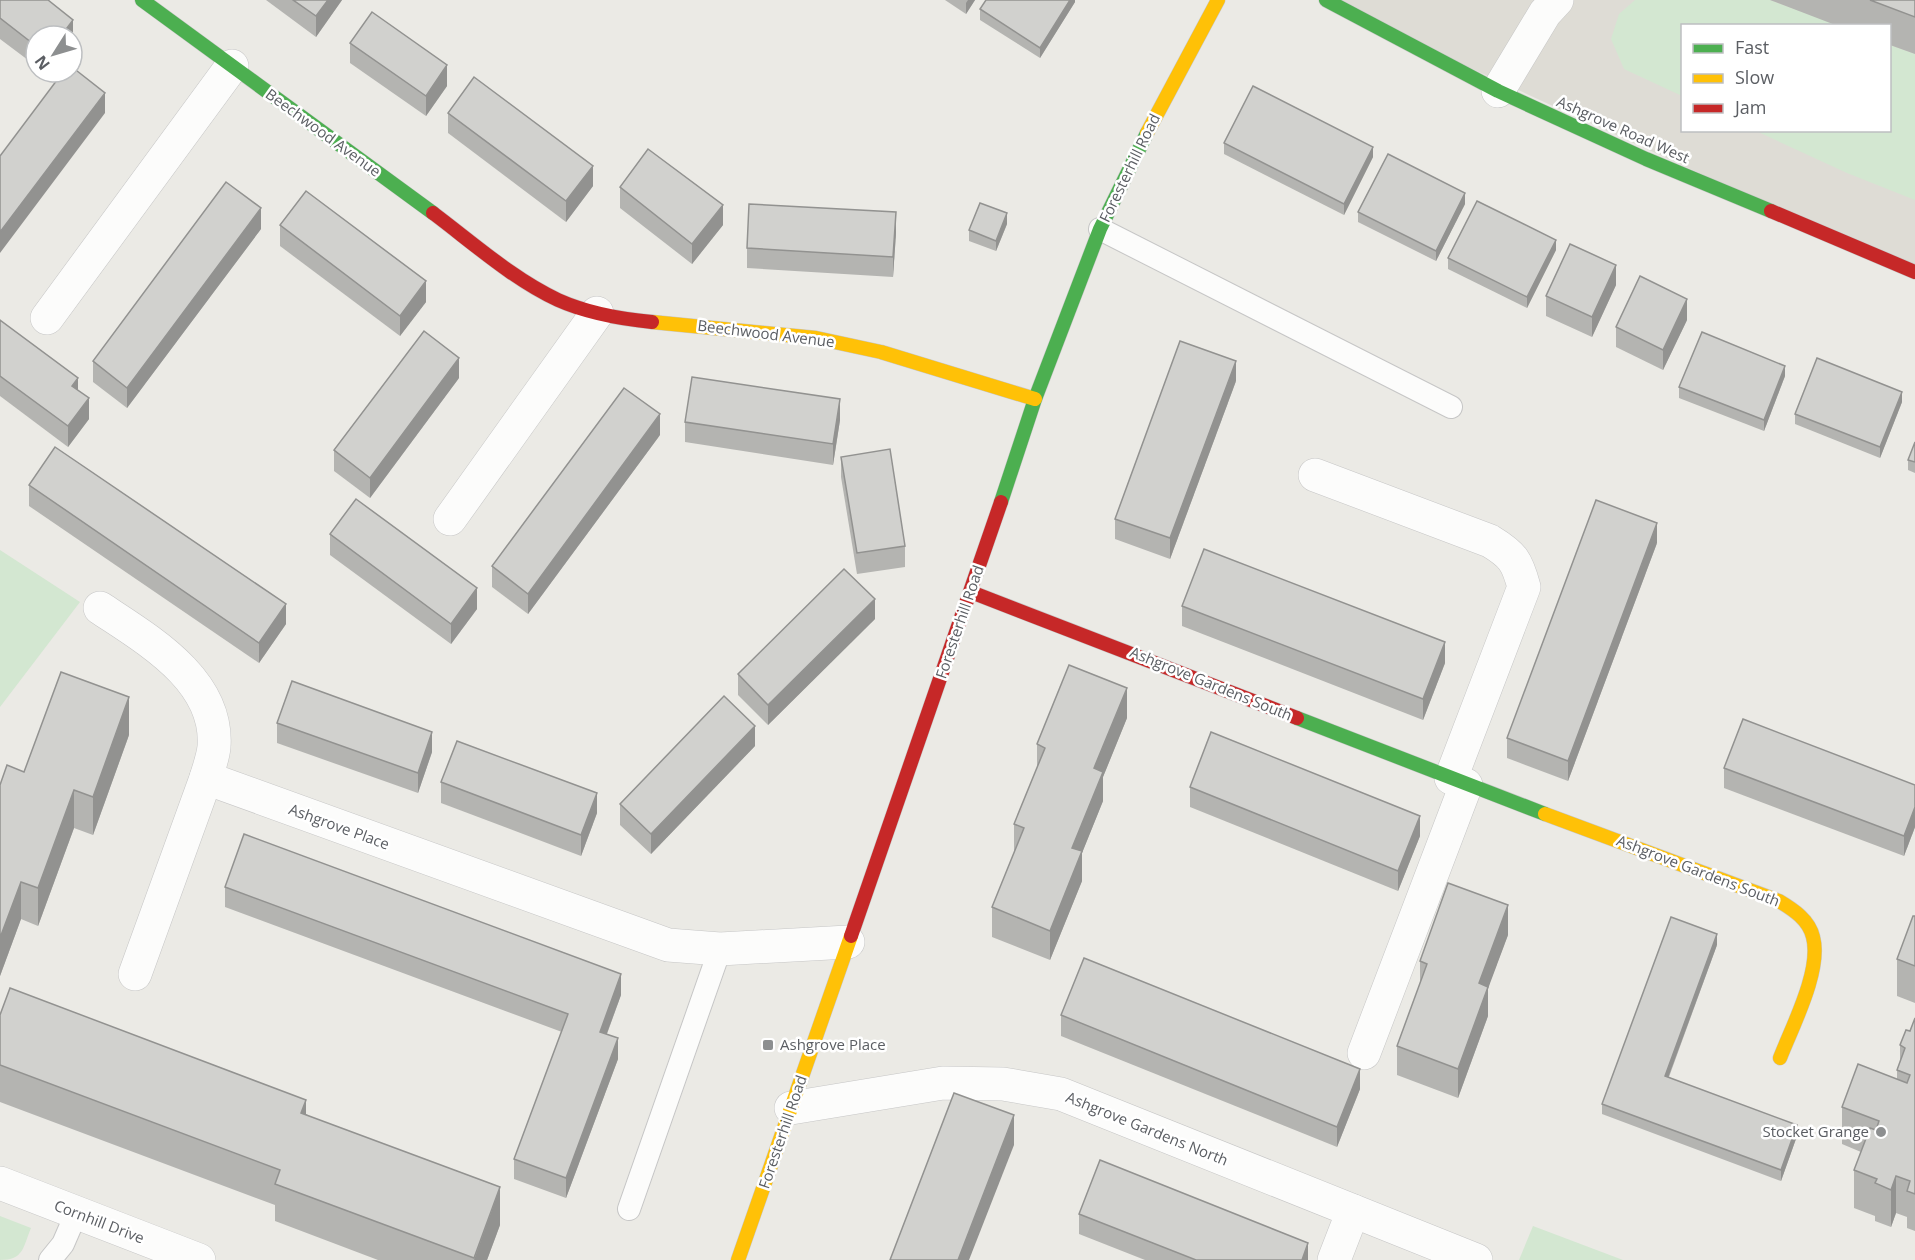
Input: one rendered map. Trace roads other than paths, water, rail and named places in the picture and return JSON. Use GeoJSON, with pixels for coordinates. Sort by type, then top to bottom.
{"type":"FeatureCollection","features":[{"type":"Feature","properties":{"kind":"street","name":"Beechwood Avenue"},"geometry":{"type":"LineString","coordinates":[[142,0],[528,283],[559,300],[597,313],[645,321],[816,338],[881,352],[1035,399]]}},
{"type":"Feature","properties":{"kind":"street","name":"Foresterhill Road"},"geometry":{"type":"LineString","coordinates":[[738,1260],[971,592],[1035,399],[1100,229],[1164,99],[1218,0]]}},
{"type":"Feature","properties":{"kind":"street","name":"Ashgrove Road West"},"geometry":{"type":"LineString","coordinates":[[1326,0],[1498,92],[1646,159],[1915,272]]}},
{"type":"Feature","properties":{"kind":"street"},"geometry":{"type":"LineString","coordinates":[[1498,92],[1545,13],[1557,0]]}},
{"type":"Feature","properties":{"kind":"street"},"geometry":{"type":"LineString","coordinates":[[47,318],[232,66]]}},
{"type":"Feature","properties":{"kind":"street"},"geometry":{"type":"LineString","coordinates":[[450,519],[597,313]]}},
{"type":"Feature","properties":{"kind":"street"},"geometry":{"type":"LineString","coordinates":[[1315,476],[1490,541],[1510,553],[1519,568],[1524,587],[1364,1053]]}},
{"type":"Feature","properties":{"kind":"street","name":"Ashgrove Gardens South"},"geometry":{"type":"LineString","coordinates":[[971,592],[1064,626],[1458,782],[1779,901],[1797,911],[1809,926],[1815,946],[1812,969],[1780,1058]]}},
{"type":"Feature","properties":{"kind":"street"},"geometry":{"type":"LineString","coordinates":[[100,608],[154,645],[191,679],[211,716],[214,747],[206,778],[135,974]]}},
{"type":"Feature","properties":{"kind":"street","name":"Ashgrove Place"},"geometry":{"type":"LineString","coordinates":[[206,778],[628,933],[668,945],[720,949],[848,942]]}},
{"type":"Feature","properties":{"kind":"street","name":"Ashgrove Gardens North"},"geometry":{"type":"LineString","coordinates":[[791,1108],[942,1083],[1003,1084],[1061,1094],[1476,1260]]}},
{"type":"Feature","properties":{"kind":"street","name":"Cornhill Drive"},"geometry":{"type":"LineString","coordinates":[[0,1183],[199,1260]]}},
{"type":"Feature","properties":{"kind":"street"},"geometry":{"type":"LineString","coordinates":[[1334,1260],[1353,1212]]}},
{"type":"Feature","properties":{"kind":"lane"},"geometry":{"type":"LineString","coordinates":[[1100,229],[1451,407]]}},
{"type":"Feature","properties":{"kind":"lane"},"geometry":{"type":"LineString","coordinates":[[629,1209],[720,949]]}},
{"type":"Feature","properties":{"kind":"lane"},"geometry":{"type":"LineString","coordinates":[[50,1260],[63,1244],[76,1214]]}},
{"type":"Feature","properties":{"kind":"place","name":"Ashgrove Place"},"geometry":{"type":"Point","coordinates":[768,1045]}},
{"type":"Feature","properties":{"kind":"place","name":"Stocket Grange"},"geometry":{"type":"Point","coordinates":[1881,1132]}}]}
